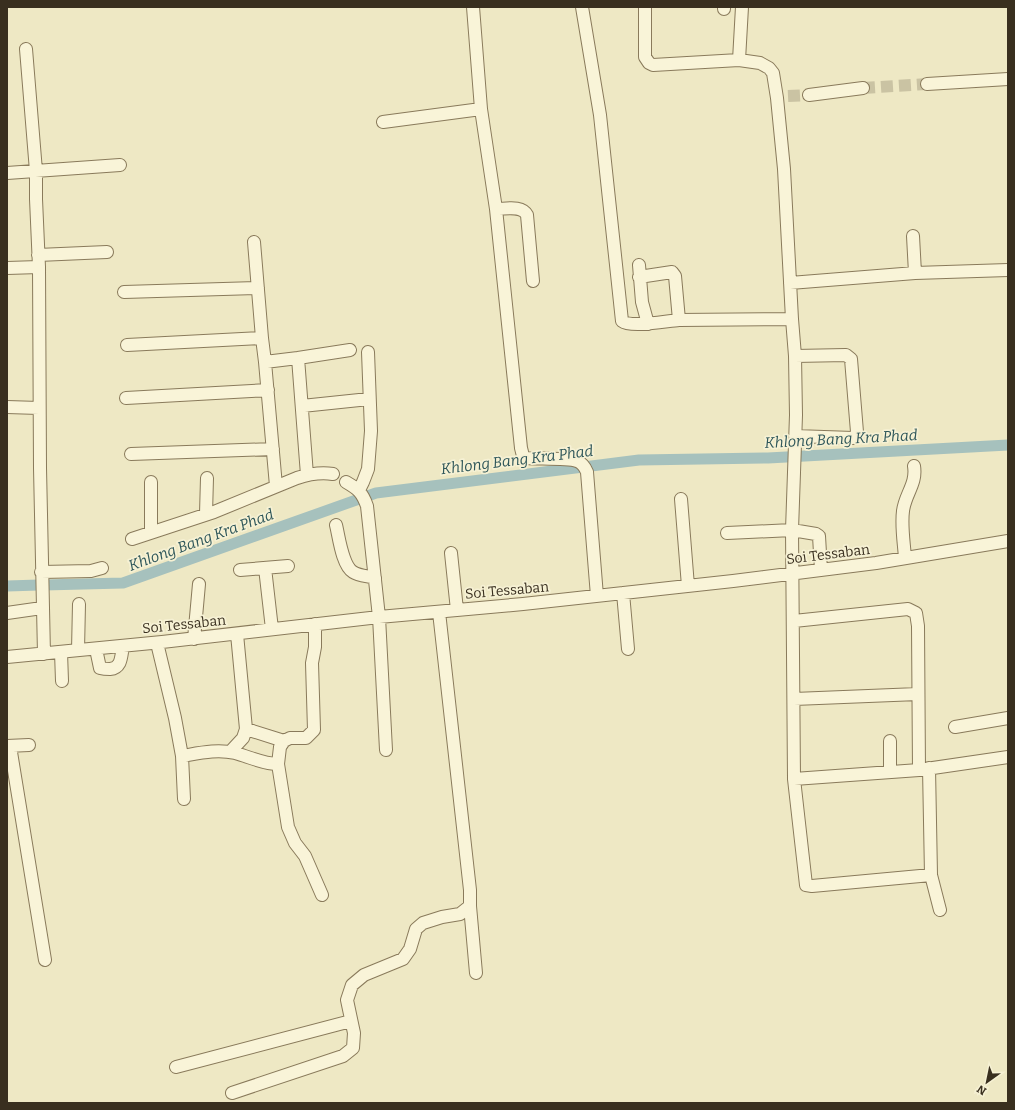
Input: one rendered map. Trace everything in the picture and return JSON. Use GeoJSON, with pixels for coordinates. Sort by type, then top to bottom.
{"type":"FeatureCollection","features":[{"type":"Feature","properties":{"kind":"street"},"geometry":{"type":"LineString","coordinates":[[473,7],[482,109],[496,209],[521,448],[523,456],[526,458],[573,460],[584,468],[597,596]]}},
{"type":"Feature","properties":{"kind":"street"},"geometry":{"type":"LineString","coordinates":[[582,7],[600,115],[622,321],[624,323],[648,324],[661,321],[679,320],[792,319]]}},
{"type":"Feature","properties":{"kind":"street"},"geometry":{"type":"LineString","coordinates":[[645,7],[645,58],[649,63],[653,65],[739,60],[760,63],[769,68],[782,97],[784,169],[795,356],[795,457],[792,530],[794,621],[794,779],[806,885],[812,886],[930,874]]}},
{"type":"Feature","properties":{"kind":"street"},"geometry":{"type":"LineString","coordinates":[[739,60],[742,7]]}},
{"type":"Feature","properties":{"kind":"street"},"geometry":{"type":"LineString","coordinates":[[26,50],[36,170],[42,608],[44,654]]}},
{"type":"Feature","properties":{"kind":"street"},"geometry":{"type":"LineString","coordinates":[[927,84],[1008,79]]}},
{"type":"Feature","properties":{"kind":"street"},"geometry":{"type":"LineString","coordinates":[[810,95],[863,88]]}},
{"type":"Feature","properties":{"kind":"street"},"geometry":{"type":"LineString","coordinates":[[382,122],[482,109]]}},
{"type":"Feature","properties":{"kind":"street"},"geometry":{"type":"LineString","coordinates":[[7,173],[120,165]]}},
{"type":"Feature","properties":{"kind":"street"},"geometry":{"type":"LineString","coordinates":[[496,209],[520,209],[524,210],[527,215],[533,281]]}},
{"type":"Feature","properties":{"kind":"street"},"geometry":{"type":"LineString","coordinates":[[913,236],[915,273]]}},
{"type":"Feature","properties":{"kind":"street"},"geometry":{"type":"LineString","coordinates":[[254,242],[276,486]]}},
{"type":"Feature","properties":{"kind":"street"},"geometry":{"type":"LineString","coordinates":[[7,268],[38,261],[107,252]]}},
{"type":"Feature","properties":{"kind":"street"},"geometry":{"type":"LineString","coordinates":[[639,265],[642,302],[648,324]]}},
{"type":"Feature","properties":{"kind":"street"},"geometry":{"type":"LineString","coordinates":[[790,283],[915,273],[1008,270]]}},
{"type":"Feature","properties":{"kind":"street"},"geometry":{"type":"LineString","coordinates":[[639,277],[672,272],[675,276],[679,320]]}},
{"type":"Feature","properties":{"kind":"street"},"geometry":{"type":"LineString","coordinates":[[124,292],[258,288]]}},
{"type":"Feature","properties":{"kind":"street"},"geometry":{"type":"LineString","coordinates":[[127,346],[262,338]]}},
{"type":"Feature","properties":{"kind":"street"},"geometry":{"type":"LineString","coordinates":[[265,362],[350,350]]}},
{"type":"Feature","properties":{"kind":"street"},"geometry":{"type":"LineString","coordinates":[[368,352],[371,431],[368,469],[363,482],[363,497],[379,617],[386,750]]}},
{"type":"Feature","properties":{"kind":"street"},"geometry":{"type":"LineString","coordinates":[[795,356],[846,355],[850,357],[854,382],[856,432],[856,435],[853,438],[795,436]]}},
{"type":"Feature","properties":{"kind":"street"},"geometry":{"type":"LineString","coordinates":[[298,358],[307,475]]}},
{"type":"Feature","properties":{"kind":"street"},"geometry":{"type":"LineString","coordinates":[[126,398],[268,390]]}},
{"type":"Feature","properties":{"kind":"street"},"geometry":{"type":"LineString","coordinates":[[302,406],[370,399]]}},
{"type":"Feature","properties":{"kind":"street"},"geometry":{"type":"LineString","coordinates":[[7,407],[39,408]]}},
{"type":"Feature","properties":{"kind":"street"},"geometry":{"type":"LineString","coordinates":[[131,454],[273,449]]}},
{"type":"Feature","properties":{"kind":"street"},"geometry":{"type":"LineString","coordinates":[[905,558],[903,513],[904,504],[916,474],[914,466]]}},
{"type":"Feature","properties":{"kind":"street"},"geometry":{"type":"LineString","coordinates":[[132,539],[206,514],[307,475],[324,473],[333,474]]}},
{"type":"Feature","properties":{"kind":"street"},"geometry":{"type":"LineString","coordinates":[[206,514],[207,478]]}},
{"type":"Feature","properties":{"kind":"street"},"geometry":{"type":"LineString","coordinates":[[151,482],[151,532]]}},
{"type":"Feature","properties":{"kind":"street"},"geometry":{"type":"LineString","coordinates":[[346,482],[363,497]]}},
{"type":"Feature","properties":{"kind":"street"},"geometry":{"type":"LineString","coordinates":[[681,499],[688,586]]}},
{"type":"Feature","properties":{"kind":"street"},"geometry":{"type":"LineString","coordinates":[[336,524],[342,554],[347,567],[357,574],[374,578]]}},
{"type":"Feature","properties":{"kind":"street"},"geometry":{"type":"LineString","coordinates":[[727,533],[792,530],[816,534],[818,535],[821,570]]}},
{"type":"Feature","properties":{"kind":"street","name":"Soi Tessaban"},"geometry":{"type":"LineString","coordinates":[[7,657],[157,643],[379,617],[688,586],[821,570],[1008,541]]}},
{"type":"Feature","properties":{"kind":"street"},"geometry":{"type":"LineString","coordinates":[[452,553],[457,610]]}},
{"type":"Feature","properties":{"kind":"street"},"geometry":{"type":"LineString","coordinates":[[240,570],[288,566]]}},
{"type":"Feature","properties":{"kind":"street"},"geometry":{"type":"LineString","coordinates":[[42,572],[91,571],[102,568]]}},
{"type":"Feature","properties":{"kind":"street"},"geometry":{"type":"LineString","coordinates":[[265,568],[272,629]]}},
{"type":"Feature","properties":{"kind":"street"},"geometry":{"type":"LineString","coordinates":[[194,638],[199,584]]}},
{"type":"Feature","properties":{"kind":"street"},"geometry":{"type":"LineString","coordinates":[[623,593],[628,649]]}},
{"type":"Feature","properties":{"kind":"street"},"geometry":{"type":"LineString","coordinates":[[78,650],[79,604]]}},
{"type":"Feature","properties":{"kind":"street"},"geometry":{"type":"LineString","coordinates":[[7,613],[42,608]]}},
{"type":"Feature","properties":{"kind":"street"},"geometry":{"type":"LineString","coordinates":[[794,621],[908,609],[916,613],[918,626],[918,694],[930,874],[940,910]]}},
{"type":"Feature","properties":{"kind":"street"},"geometry":{"type":"LineString","coordinates":[[440,612],[470,890],[476,973]]}},
{"type":"Feature","properties":{"kind":"street"},"geometry":{"type":"LineString","coordinates":[[315,624],[315,647],[312,663],[314,730],[306,738],[290,738],[284,741],[280,747],[278,764],[288,827],[295,843],[305,856],[322,895]]}},
{"type":"Feature","properties":{"kind":"street"},"geometry":{"type":"LineString","coordinates":[[230,752],[243,738],[246,729],[237,634]]}},
{"type":"Feature","properties":{"kind":"street"},"geometry":{"type":"LineString","coordinates":[[157,643],[175,718],[182,756],[184,799]]}},
{"type":"Feature","properties":{"kind":"street"},"geometry":{"type":"LineString","coordinates":[[96,648],[100,668],[114,669],[120,664],[123,646]]}},
{"type":"Feature","properties":{"kind":"street"},"geometry":{"type":"LineString","coordinates":[[61,652],[62,681]]}},
{"type":"Feature","properties":{"kind":"street"},"geometry":{"type":"LineString","coordinates":[[794,699],[918,694]]}},
{"type":"Feature","properties":{"kind":"street"},"geometry":{"type":"LineString","coordinates":[[955,727],[1008,718]]}},
{"type":"Feature","properties":{"kind":"street"},"geometry":{"type":"LineString","coordinates":[[246,729],[284,741]]}},
{"type":"Feature","properties":{"kind":"street"},"geometry":{"type":"LineString","coordinates":[[890,740],[890,772]]}},
{"type":"Feature","properties":{"kind":"street"},"geometry":{"type":"LineString","coordinates":[[29,746],[8,746],[46,960]]}},
{"type":"Feature","properties":{"kind":"street"},"geometry":{"type":"LineString","coordinates":[[182,756],[211,751],[230,752],[270,764],[278,764]]}},
{"type":"Feature","properties":{"kind":"street"},"geometry":{"type":"LineString","coordinates":[[794,779],[924,769],[992,758],[1008,757]]}},
{"type":"Feature","properties":{"kind":"street"},"geometry":{"type":"LineString","coordinates":[[232,1093],[343,1056],[353,1048],[354,1033],[347,1000],[352,985],[364,975],[403,959],[410,949],[416,929],[423,923],[442,917],[460,914],[470,906]]}},
{"type":"Feature","properties":{"kind":"street"},"geometry":{"type":"LineString","coordinates":[[176,1067],[351,1021]]}},
{"type":"Feature","properties":{"kind":"waterway","name":"Khlong Bang Kra Phad"},"geometry":{"type":"LineString","coordinates":[[44,585],[123,583],[376,493],[639,460],[768,458],[1008,445]]}},
{"type":"Feature","properties":{"kind":"waterway","name":"Khlong Bang Kra Phad"},"geometry":{"type":"LineString","coordinates":[[7,586],[39,585]]}},
{"type":"Feature","properties":{"kind":"tunnel"},"geometry":{"type":"LineString","coordinates":[[863,88],[927,84]]}},
{"type":"Feature","properties":{"kind":"tunnel"},"geometry":{"type":"LineString","coordinates":[[788,96],[809,95]]}}]}
